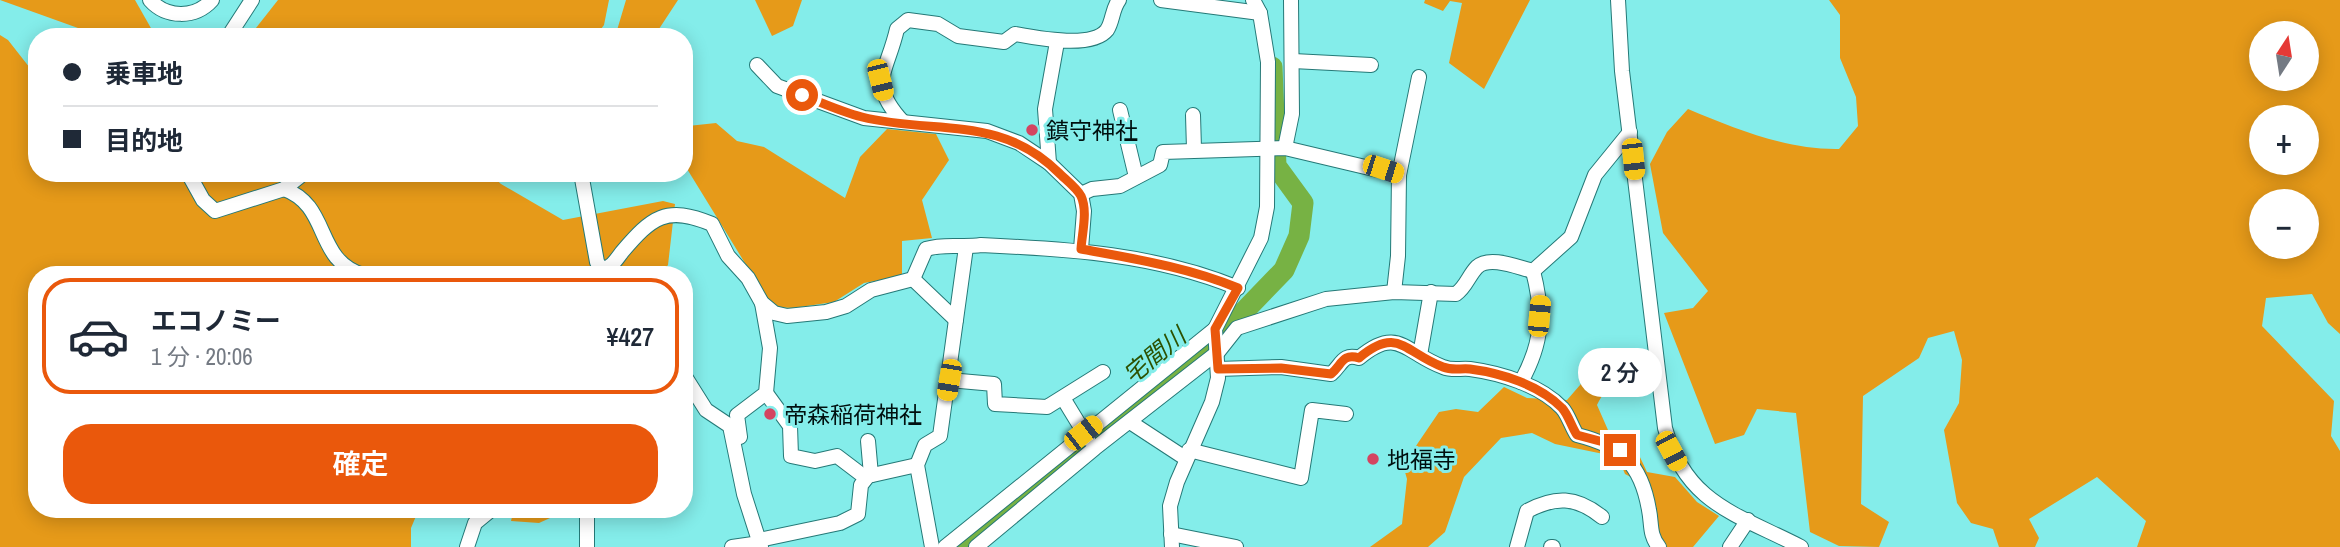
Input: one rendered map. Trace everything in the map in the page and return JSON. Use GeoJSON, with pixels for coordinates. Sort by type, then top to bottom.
{"type":"FeatureCollection","features":[{"type":"Feature","properties":{"kind":"street"},"geometry":{"type":"LineString","coordinates":[[150,0],[156,7],[175,15],[193,12],[212,0]]}},
{"type":"Feature","properties":{"kind":"street"},"geometry":{"type":"LineString","coordinates":[[234,28],[251,0]]}},
{"type":"Feature","properties":{"kind":"street"},"geometry":{"type":"LineString","coordinates":[[903,122],[886,104],[880,80],[891,57],[897,29],[908,20],[938,24],[958,36],[1004,42],[1015,34],[1056,42],[1101,35],[1108,28],[1113,8],[1119,0]]}},
{"type":"Feature","properties":{"kind":"street"},"geometry":{"type":"LineString","coordinates":[[1161,0],[1256,7],[1268,62],[1276,149]]}},
{"type":"Feature","properties":{"kind":"street"},"geometry":{"type":"LineString","coordinates":[[945,547],[1089,440],[1215,329],[1261,238],[1276,149],[1292,114],[1292,0]]}},
{"type":"Feature","properties":{"kind":"street"},"geometry":{"type":"LineString","coordinates":[[1618,0],[1630,132],[1665,428],[1671,451],[1685,477],[1703,495],[1801,547]]}},
{"type":"Feature","properties":{"kind":"street"},"geometry":{"type":"LineString","coordinates":[[1049,163],[1045,109],[1056,42]]}},
{"type":"Feature","properties":{"kind":"street"},"geometry":{"type":"LineString","coordinates":[[1293,61],[1371,65]]}},
{"type":"Feature","properties":{"kind":"street"},"geometry":{"type":"LineString","coordinates":[[757,65],[777,86],[864,118],[987,131],[1019,143],[1049,163],[1081,194],[1084,211],[1081,249]]}},
{"type":"Feature","properties":{"kind":"street"},"geometry":{"type":"LineString","coordinates":[[1394,292],[1398,256],[1399,174],[1419,77]]}},
{"type":"Feature","properties":{"kind":"street"},"geometry":{"type":"LineString","coordinates":[[1120,110],[1136,177]]}},
{"type":"Feature","properties":{"kind":"street"},"geometry":{"type":"LineString","coordinates":[[1193,115],[1194,149]]}},
{"type":"Feature","properties":{"kind":"street"},"geometry":{"type":"LineString","coordinates":[[1534,271],[1571,237],[1595,176],[1630,132]]}},
{"type":"Feature","properties":{"kind":"street"},"geometry":{"type":"LineString","coordinates":[[1081,194],[1092,189],[1120,186],[1160,165],[1163,152],[1194,149],[1276,149],[1399,174]]}},
{"type":"Feature","properties":{"kind":"street"},"geometry":{"type":"LineString","coordinates":[[193,182],[203,200],[215,211],[284,189],[293,182]]}},
{"type":"Feature","properties":{"kind":"street"},"geometry":{"type":"LineString","coordinates":[[583,182],[600,266]]}},
{"type":"Feature","properties":{"kind":"street"},"geometry":{"type":"LineString","coordinates":[[284,189],[300,195],[312,210],[337,261],[346,266]]}},
{"type":"Feature","properties":{"kind":"street"},"geometry":{"type":"LineString","coordinates":[[610,266],[645,226],[658,217],[692,216],[712,224],[728,256],[748,278],[762,303],[770,348],[765,393],[790,426],[791,456],[815,461],[837,456],[869,477]]}},
{"type":"Feature","properties":{"kind":"street"},"geometry":{"type":"LineString","coordinates":[[913,279],[926,249],[941,244],[966,247],[981,245],[1081,249],[1170,265],[1201,273],[1238,288]]}},
{"type":"Feature","properties":{"kind":"street"},"geometry":{"type":"LineString","coordinates":[[932,547],[916,465],[925,445],[940,436],[966,247]]}},
{"type":"Feature","properties":{"kind":"street"},"geometry":{"type":"LineString","coordinates":[[976,547],[993,541],[1089,440],[1130,422],[1218,352],[1237,328],[1326,299],[1394,292],[1455,294],[1463,289],[1478,266],[1489,261],[1534,271]]}},
{"type":"Feature","properties":{"kind":"street"},"geometry":{"type":"LineString","coordinates":[[1521,382],[1534,357],[1540,335],[1541,301],[1534,271]]}},
{"type":"Feature","properties":{"kind":"street"},"geometry":{"type":"LineString","coordinates":[[762,303],[774,313],[787,316],[826,313],[846,306],[871,290],[913,279]]}},
{"type":"Feature","properties":{"kind":"street"},"geometry":{"type":"LineString","coordinates":[[913,279],[956,320]]}},
{"type":"Feature","properties":{"kind":"street"},"geometry":{"type":"LineString","coordinates":[[1420,355],[1430,292]]}},
{"type":"Feature","properties":{"kind":"street"},"geometry":{"type":"LineString","coordinates":[[1215,329],[1218,369],[1212,402],[1187,454],[1170,506],[1171,541],[1236,547]]}},
{"type":"Feature","properties":{"kind":"street"},"geometry":{"type":"LineString","coordinates":[[1218,369],[1281,368],[1331,374],[1343,358],[1359,358],[1382,342],[1390,342],[1455,370],[1467,369],[1521,382],[1564,409],[1577,435],[1607,443],[1627,458],[1646,498],[1651,532],[1659,547]]}},
{"type":"Feature","properties":{"kind":"street"},"geometry":{"type":"LineString","coordinates":[[949,380],[995,384],[995,404],[1047,407],[1103,372]]}},
{"type":"Feature","properties":{"kind":"street"},"geometry":{"type":"LineString","coordinates":[[693,390],[705,411],[730,426],[760,544]]}},
{"type":"Feature","properties":{"kind":"street"},"geometry":{"type":"LineString","coordinates":[[737,461],[743,453],[737,415],[765,393]]}},
{"type":"Feature","properties":{"kind":"street"},"geometry":{"type":"LineString","coordinates":[[1063,398],[1089,440]]}},
{"type":"Feature","properties":{"kind":"street"},"geometry":{"type":"LineString","coordinates":[[1130,422],[1187,454],[1301,478],[1312,410],[1346,414]]}},
{"type":"Feature","properties":{"kind":"street"},"geometry":{"type":"LineString","coordinates":[[868,441],[869,477]]}},
{"type":"Feature","properties":{"kind":"street"},"geometry":{"type":"LineString","coordinates":[[732,547],[760,544],[840,523],[858,514],[861,485],[869,477],[916,465]]}},
{"type":"Feature","properties":{"kind":"street"},"geometry":{"type":"LineString","coordinates":[[1517,547],[1527,511],[1547,501],[1562,498],[1578,502],[1602,517]]}},
{"type":"Feature","properties":{"kind":"street"},"geometry":{"type":"LineString","coordinates":[[467,547],[475,523],[481,518]]}},
{"type":"Feature","properties":{"kind":"street"},"geometry":{"type":"LineString","coordinates":[[587,518],[587,547]]}},
{"type":"Feature","properties":{"kind":"street"},"geometry":{"type":"LineString","coordinates":[[1730,547],[1748,520]]}},
{"type":"Feature","properties":{"kind":"shaded area"},"geometry":{"type":"Polygon","coordinates":[[[0,0],[135,0],[151,28],[78,28],[0,0]]]}},
{"type":"Feature","properties":{"kind":"shaded area"},"geometry":{"type":"Polygon","coordinates":[[[278,0],[609,0],[602,28],[256,28],[278,0]]]}},
{"type":"Feature","properties":{"kind":"shaded area"},"geometry":{"type":"Polygon","coordinates":[[[626,0],[678,0],[660,28],[618,28],[626,0]]]}},
{"type":"Feature","properties":{"kind":"shaded area"},"geometry":{"type":"Polygon","coordinates":[[[755,0],[802,0],[793,26],[772,36],[755,0]]]}},
{"type":"Feature","properties":{"kind":"shaded area"},"geometry":{"type":"Polygon","coordinates":[[[1425,0],[1530,0],[1484,89],[1449,63],[1462,3],[1450,1],[1443,11],[1424,3],[1425,0]]]}},
{"type":"Feature","properties":{"kind":"shaded area"},"geometry":{"type":"Polygon","coordinates":[[[1829,0],[2340,0],[2340,334],[2328,323],[2312,294],[2266,298],[2262,326],[2334,401],[2331,436],[2340,451],[2340,547],[2137,547],[2146,521],[2097,477],[2029,519],[2039,538],[2035,547],[1999,547],[1993,529],[1971,523],[1957,503],[1944,430],[1959,403],[1962,360],[1954,331],[1928,338],[1919,358],[1863,396],[1861,504],[1889,522],[1879,547],[1839,546],[1810,532],[1796,413],[1757,409],[1744,435],[1715,444],[1664,313],[1693,308],[1708,291],[1663,233],[1650,164],[1667,132],[1688,109],[1743,131],[1781,142],[1839,149],[1858,126],[1856,97],[1840,58],[1840,15],[1829,0]]]}},
{"type":"Feature","properties":{"kind":"shaded area"},"geometry":{"type":"Polygon","coordinates":[[[0,35],[8,40],[28,66],[28,182],[499,182],[563,220],[663,201],[675,204],[667,266],[28,266],[28,518],[415,518],[411,528],[411,547],[0,547],[0,35]]]}},
{"type":"Feature","properties":{"kind":"shaded area"},"geometry":{"type":"Polygon","coordinates":[[[716,123],[737,141],[764,147],[845,198],[860,157],[887,129],[936,134],[949,160],[922,200],[932,238],[902,241],[902,276],[864,283],[834,302],[793,308],[772,307],[693,179],[693,125],[716,123]]]}},
{"type":"Feature","properties":{"kind":"shaded area"},"geometry":{"type":"Polygon","coordinates":[[[1634,348],[1649,351],[1652,378],[1632,376],[1618,379],[1607,388],[1597,405],[1608,430],[1630,436],[1647,472],[1675,477],[1697,502],[1719,516],[1693,547],[1667,547],[1662,542],[1646,485],[1625,474],[1618,457],[1555,444],[1532,433],[1501,438],[1464,477],[1445,532],[1428,547],[1370,547],[1402,524],[1407,479],[1403,465],[1439,412],[1456,409],[1478,412],[1504,387],[1527,398],[1567,400],[1594,369],[1634,348]]]}},
{"type":"Feature","properties":{"kind":"shaded area"},"geometry":{"type":"Polygon","coordinates":[[[512,518],[550,518],[539,523],[511,521],[512,518]]]}},
{"type":"Feature","properties":{"kind":"waterway","name":"宅間川"},"geometry":{"type":"LineString","coordinates":[[961,547],[1007,512],[1228,328],[1284,270],[1299,236],[1303,203],[1276,166],[1272,67]]}},
{"type":"Feature","properties":{"kind":"place","name":"鎮守神社"},"geometry":{"type":"Point","coordinates":[1032,130]}},
{"type":"Feature","properties":{"kind":"place","name":"帝森稲荷神社"},"geometry":{"type":"Point","coordinates":[770,414]}},
{"type":"Feature","properties":{"kind":"place","name":"地福寺"},"geometry":{"type":"Point","coordinates":[1373,459]}},
{"type":"Feature","properties":{"kind":"route"},"geometry":{"type":"LineString","coordinates":[[802,95],[864,118],[987,131],[1019,143],[1049,163],[1081,194],[1084,211],[1081,249],[1170,265],[1201,273],[1238,288],[1215,329],[1218,369],[1281,368],[1331,374],[1343,358],[1359,358],[1375,345],[1390,342],[1410,349],[1442,367],[1467,369],[1521,382],[1564,409],[1568,422],[1577,435],[1607,443],[1620,450]]}}]}
